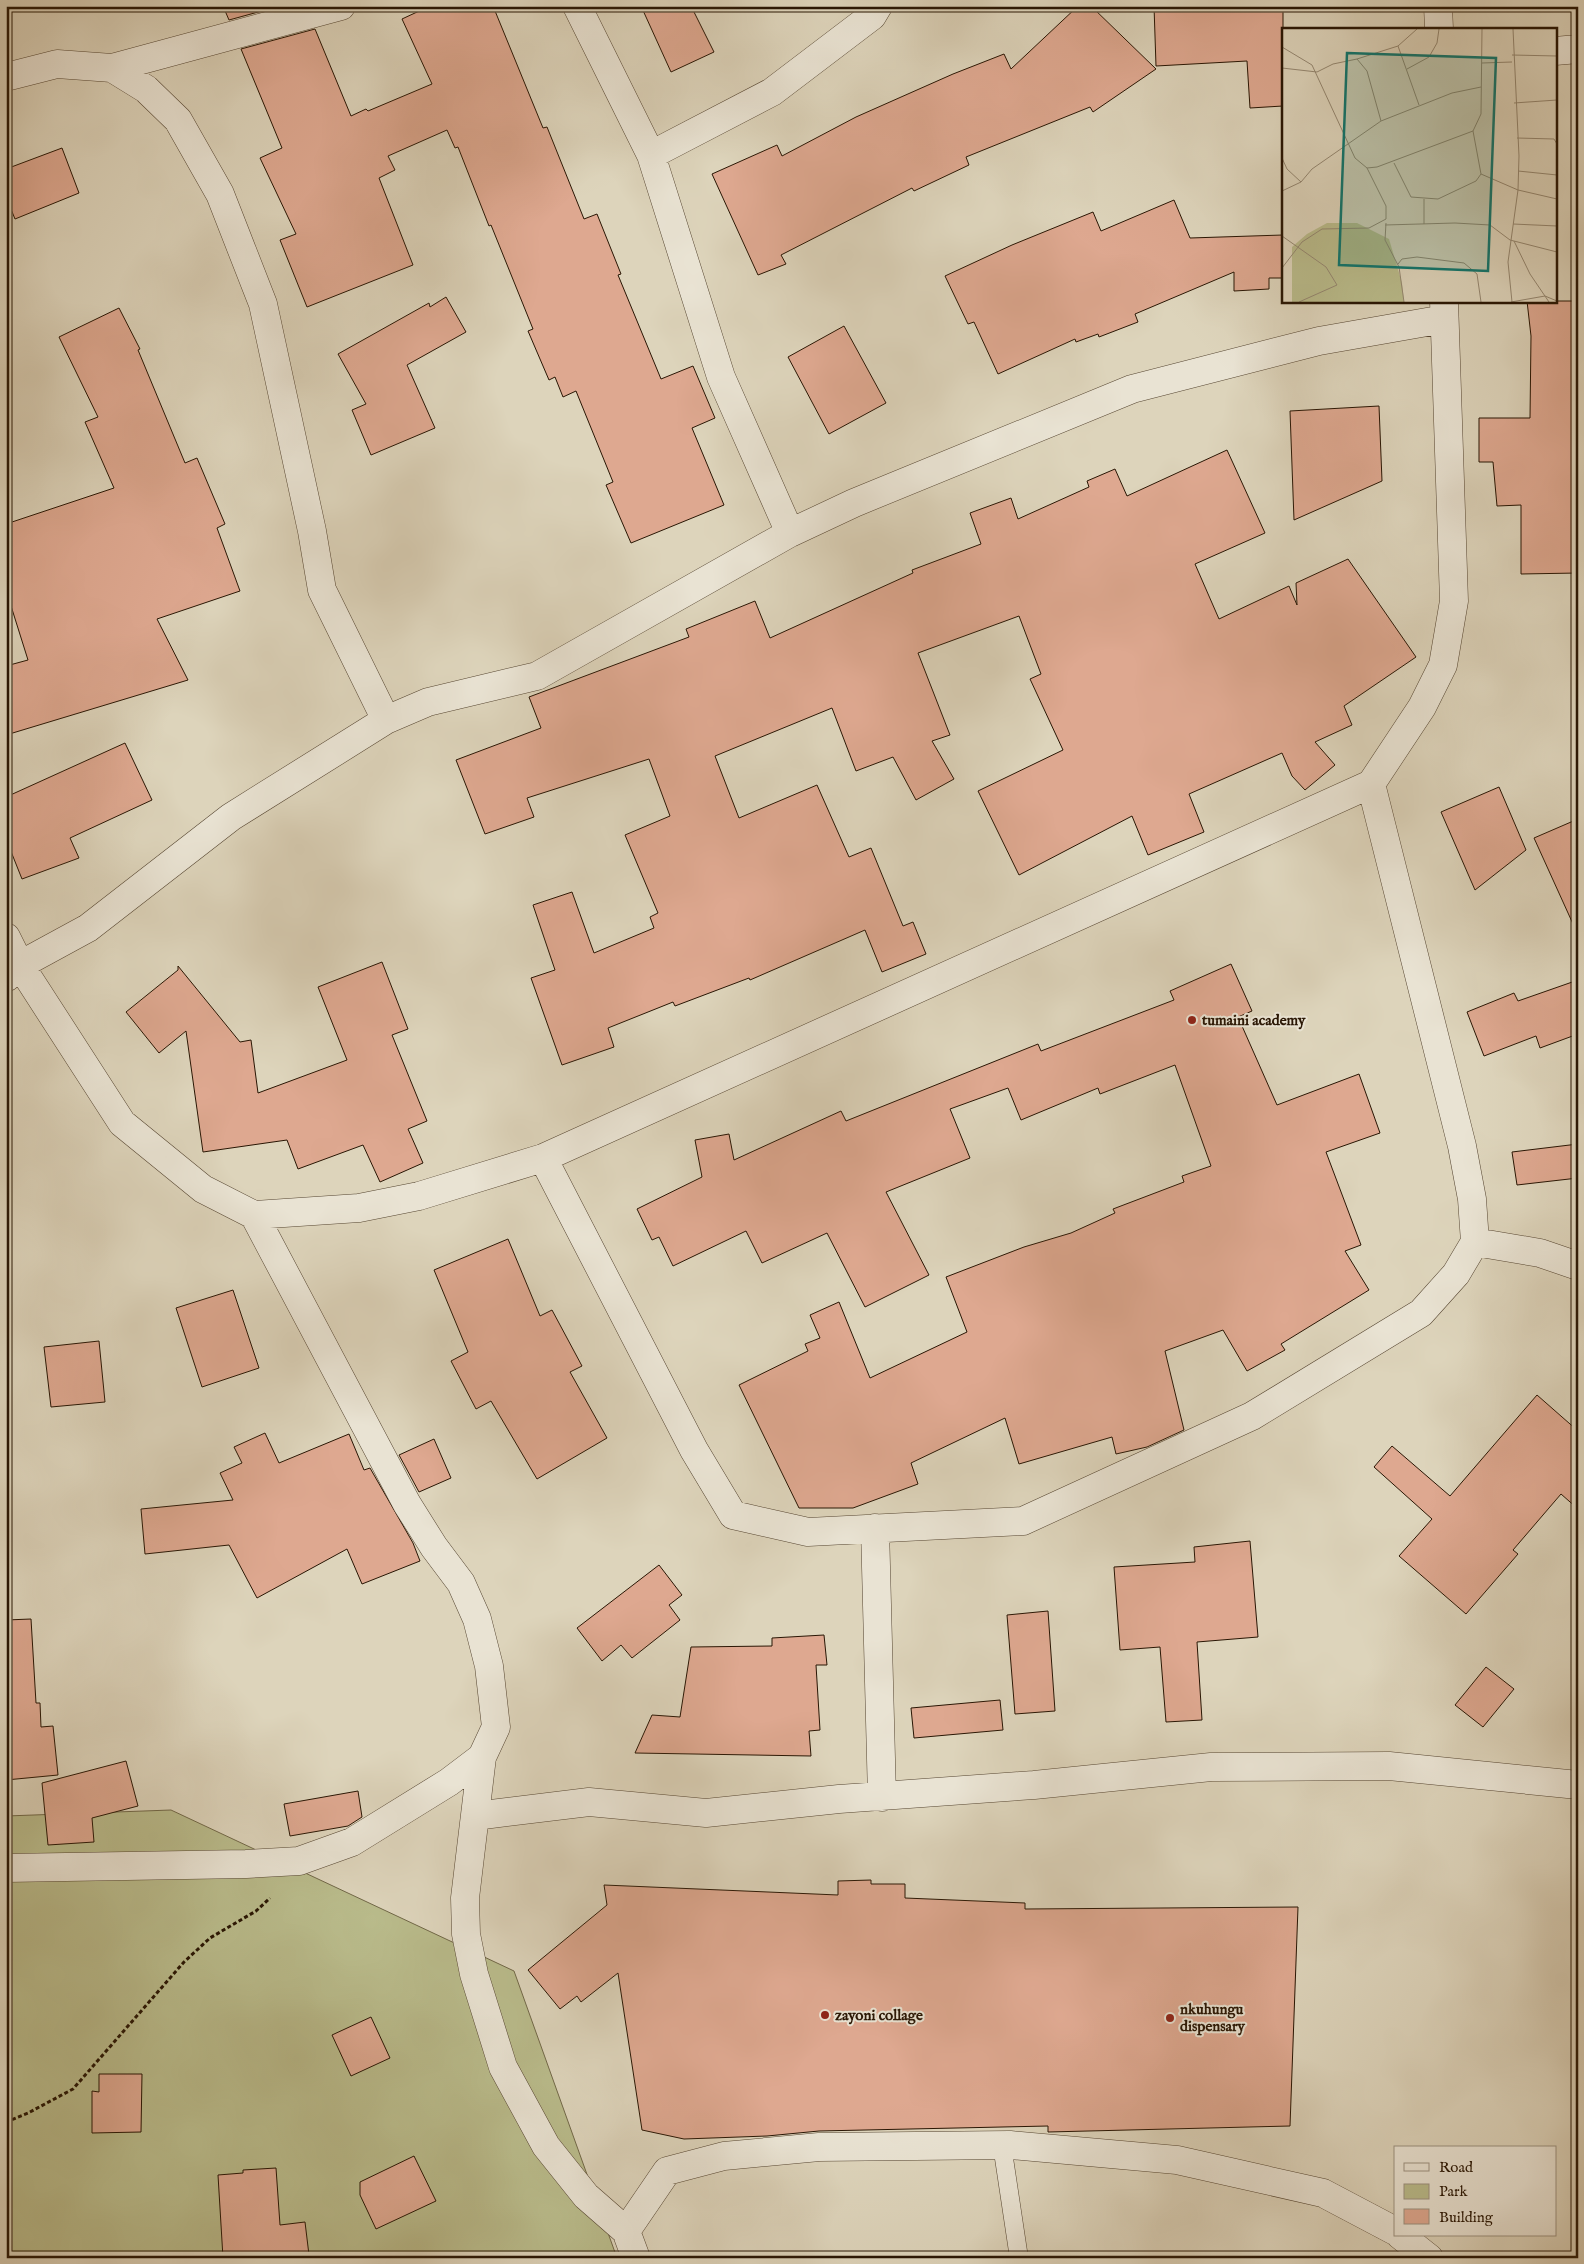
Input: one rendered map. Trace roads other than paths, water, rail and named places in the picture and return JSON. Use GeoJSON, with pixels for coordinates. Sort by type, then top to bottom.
{"type":"FeatureCollection","features":[{"type":"Feature","properties":{"kind":"street"},"geometry":{"type":"LineString","coordinates":[[6,77],[57,64],[112,68],[341,6]]}},
{"type":"Feature","properties":{"kind":"street"},"geometry":{"type":"LineString","coordinates":[[577,6],[651,155],[721,377],[790,533]]}},
{"type":"Feature","properties":{"kind":"street"},"geometry":{"type":"LineString","coordinates":[[651,155],[772,92],[872,16],[878,6]]}},
{"type":"Feature","properties":{"kind":"street"},"geometry":{"type":"LineString","coordinates":[[1438,6],[1439,28]]}},
{"type":"Feature","properties":{"kind":"street"},"geometry":{"type":"LineString","coordinates":[[1556,51],[1578,49]]}},
{"type":"Feature","properties":{"kind":"street"},"geometry":{"type":"LineString","coordinates":[[112,68],[146,89],[178,120],[220,194],[263,304],[312,531],[322,590],[386,720]]}},
{"type":"Feature","properties":{"kind":"street"},"geometry":{"type":"LineString","coordinates":[[6,937],[13,971],[122,1123],[203,1189],[254,1215],[359,1208],[419,1196],[543,1158],[1370,784],[1422,707],[1444,665],[1454,601],[1444,310],[1132,389],[854,503],[790,533],[537,676],[428,702],[386,720],[231,817],[88,928],[13,971]]}},
{"type":"Feature","properties":{"kind":"street"},"geometry":{"type":"LineString","coordinates":[[543,1158],[694,1450],[733,1515],[808,1532],[1023,1521],[1252,1416],[1421,1313],[1456,1274],[1475,1242],[1472,1198],[1462,1146],[1370,784]]}},
{"type":"Feature","properties":{"kind":"street"},"geometry":{"type":"LineString","coordinates":[[254,1215],[407,1504],[434,1547],[461,1583],[477,1619],[490,1666],[496,1727],[482,1757],[464,1898],[466,1934],[474,1974],[503,2067],[546,2146],[586,2196],[626,2231],[636,2258]]}},
{"type":"Feature","properties":{"kind":"street"},"geometry":{"type":"LineString","coordinates":[[1475,1242],[1540,1253],[1578,1266]]}},
{"type":"Feature","properties":{"kind":"street"},"geometry":{"type":"LineString","coordinates":[[874,1528],[882,1797]]}},
{"type":"Feature","properties":{"kind":"street"},"geometry":{"type":"LineString","coordinates":[[6,1868],[246,1864],[299,1861],[352,1842],[449,1782],[482,1757]]}},
{"type":"Feature","properties":{"kind":"street"},"geometry":{"type":"LineString","coordinates":[[475,1816],[589,1802],[706,1813],[1034,1785],[1210,1767],[1389,1766],[1578,1784]]}},
{"type":"Feature","properties":{"kind":"street"},"geometry":{"type":"LineString","coordinates":[[626,2231],[667,2171],[724,2156],[819,2147],[1002,2146],[1177,2160],[1323,2192],[1388,2225],[1394,2230]]}},
{"type":"Feature","properties":{"kind":"street"},"geometry":{"type":"LineString","coordinates":[[1401,2236],[1429,2258]]}},
{"type":"Feature","properties":{"kind":"lane"},"geometry":{"type":"LineString","coordinates":[[1002,2146],[1019,2258]]}},
{"type":"Feature","properties":{"kind":"place","name":"tumaini academy"},"geometry":{"type":"Point","coordinates":[1192,1020]}},
{"type":"Feature","properties":{"kind":"place","name":"zayoni collage"},"geometry":{"type":"Point","coordinates":[825,2015]}},
{"type":"Feature","properties":{"kind":"place","name":"nkuhungu dispensary"},"geometry":{"type":"Point","coordinates":[1170,2018]}}]}
